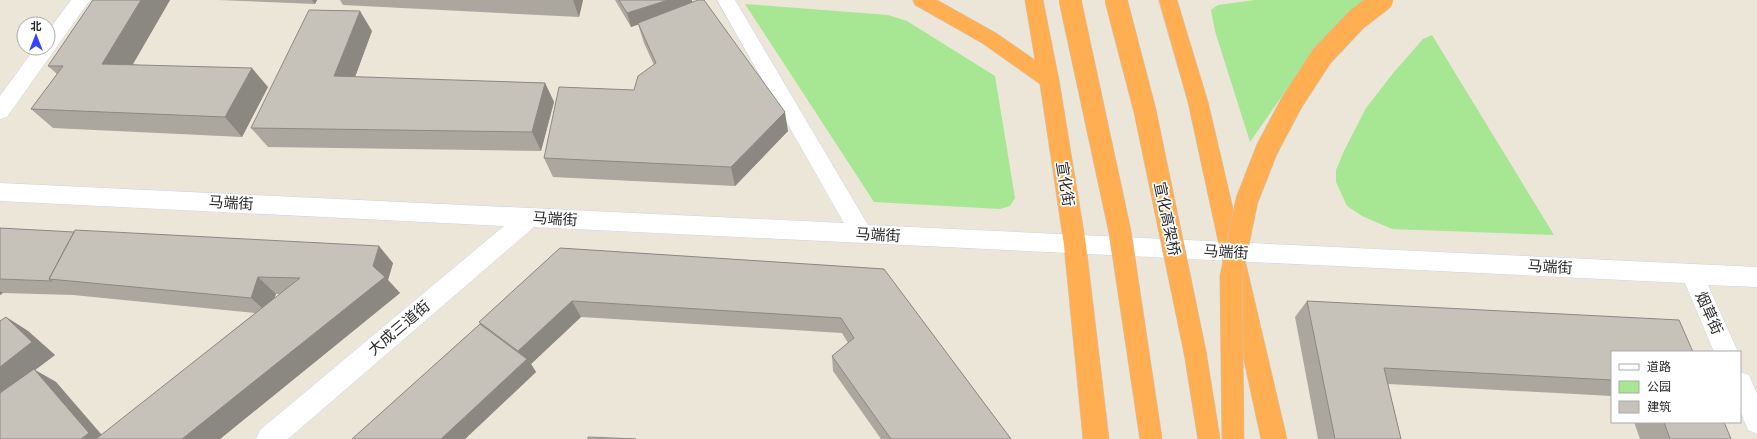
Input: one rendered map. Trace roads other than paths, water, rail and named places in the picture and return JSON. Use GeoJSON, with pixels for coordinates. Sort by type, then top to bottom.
{"type":"FeatureCollection","features":[{"type":"Feature","properties":{"kind":"highway"},"geometry":{"type":"LineString","coordinates":[[922,0],[989,38],[1049,80]]}},
{"type":"Feature","properties":{"kind":"highway","name":"宣化街"},"geometry":{"type":"LineString","coordinates":[[1034,0],[1049,80],[1075,245],[1096,439]]}},
{"type":"Feature","properties":{"kind":"highway"},"geometry":{"type":"LineString","coordinates":[[1070,0],[1120,232],[1151,439]]}},
{"type":"Feature","properties":{"kind":"highway","name":"宣化高架桥"},"geometry":{"type":"LineString","coordinates":[[1116,0],[1145,112],[1195,352],[1210,439]]}},
{"type":"Feature","properties":{"kind":"highway"},"geometry":{"type":"LineString","coordinates":[[1168,0],[1198,102],[1274,439]]}},
{"type":"Feature","properties":{"kind":"highway"},"geometry":{"type":"LineString","coordinates":[[1233,439],[1231,277],[1247,200],[1267,149],[1292,102],[1318,62],[1356,20],[1382,0]]}},
{"type":"Feature","properties":{"kind":"street"},"geometry":{"type":"LineString","coordinates":[[56,35],[81,0]]}},
{"type":"Feature","properties":{"kind":"street"},"geometry":{"type":"LineString","coordinates":[[726,0],[862,234]]}},
{"type":"Feature","properties":{"kind":"street"},"geometry":{"type":"LineString","coordinates":[[0,111],[40,56]]}},
{"type":"Feature","properties":{"kind":"street","name":"马端街"},"geometry":{"type":"LineString","coordinates":[[0,192],[1757,277]]}},
{"type":"Feature","properties":{"kind":"street","name":"大成三道街"},"geometry":{"type":"LineString","coordinates":[[269,439],[529,218]]}},
{"type":"Feature","properties":{"kind":"street","name":"烟草街"},"geometry":{"type":"LineString","coordinates":[[1692,274],[1726,351]]}},
{"type":"Feature","properties":{"kind":"street"},"geometry":{"type":"LineString","coordinates":[[1741,385],[1757,422]]}}]}
